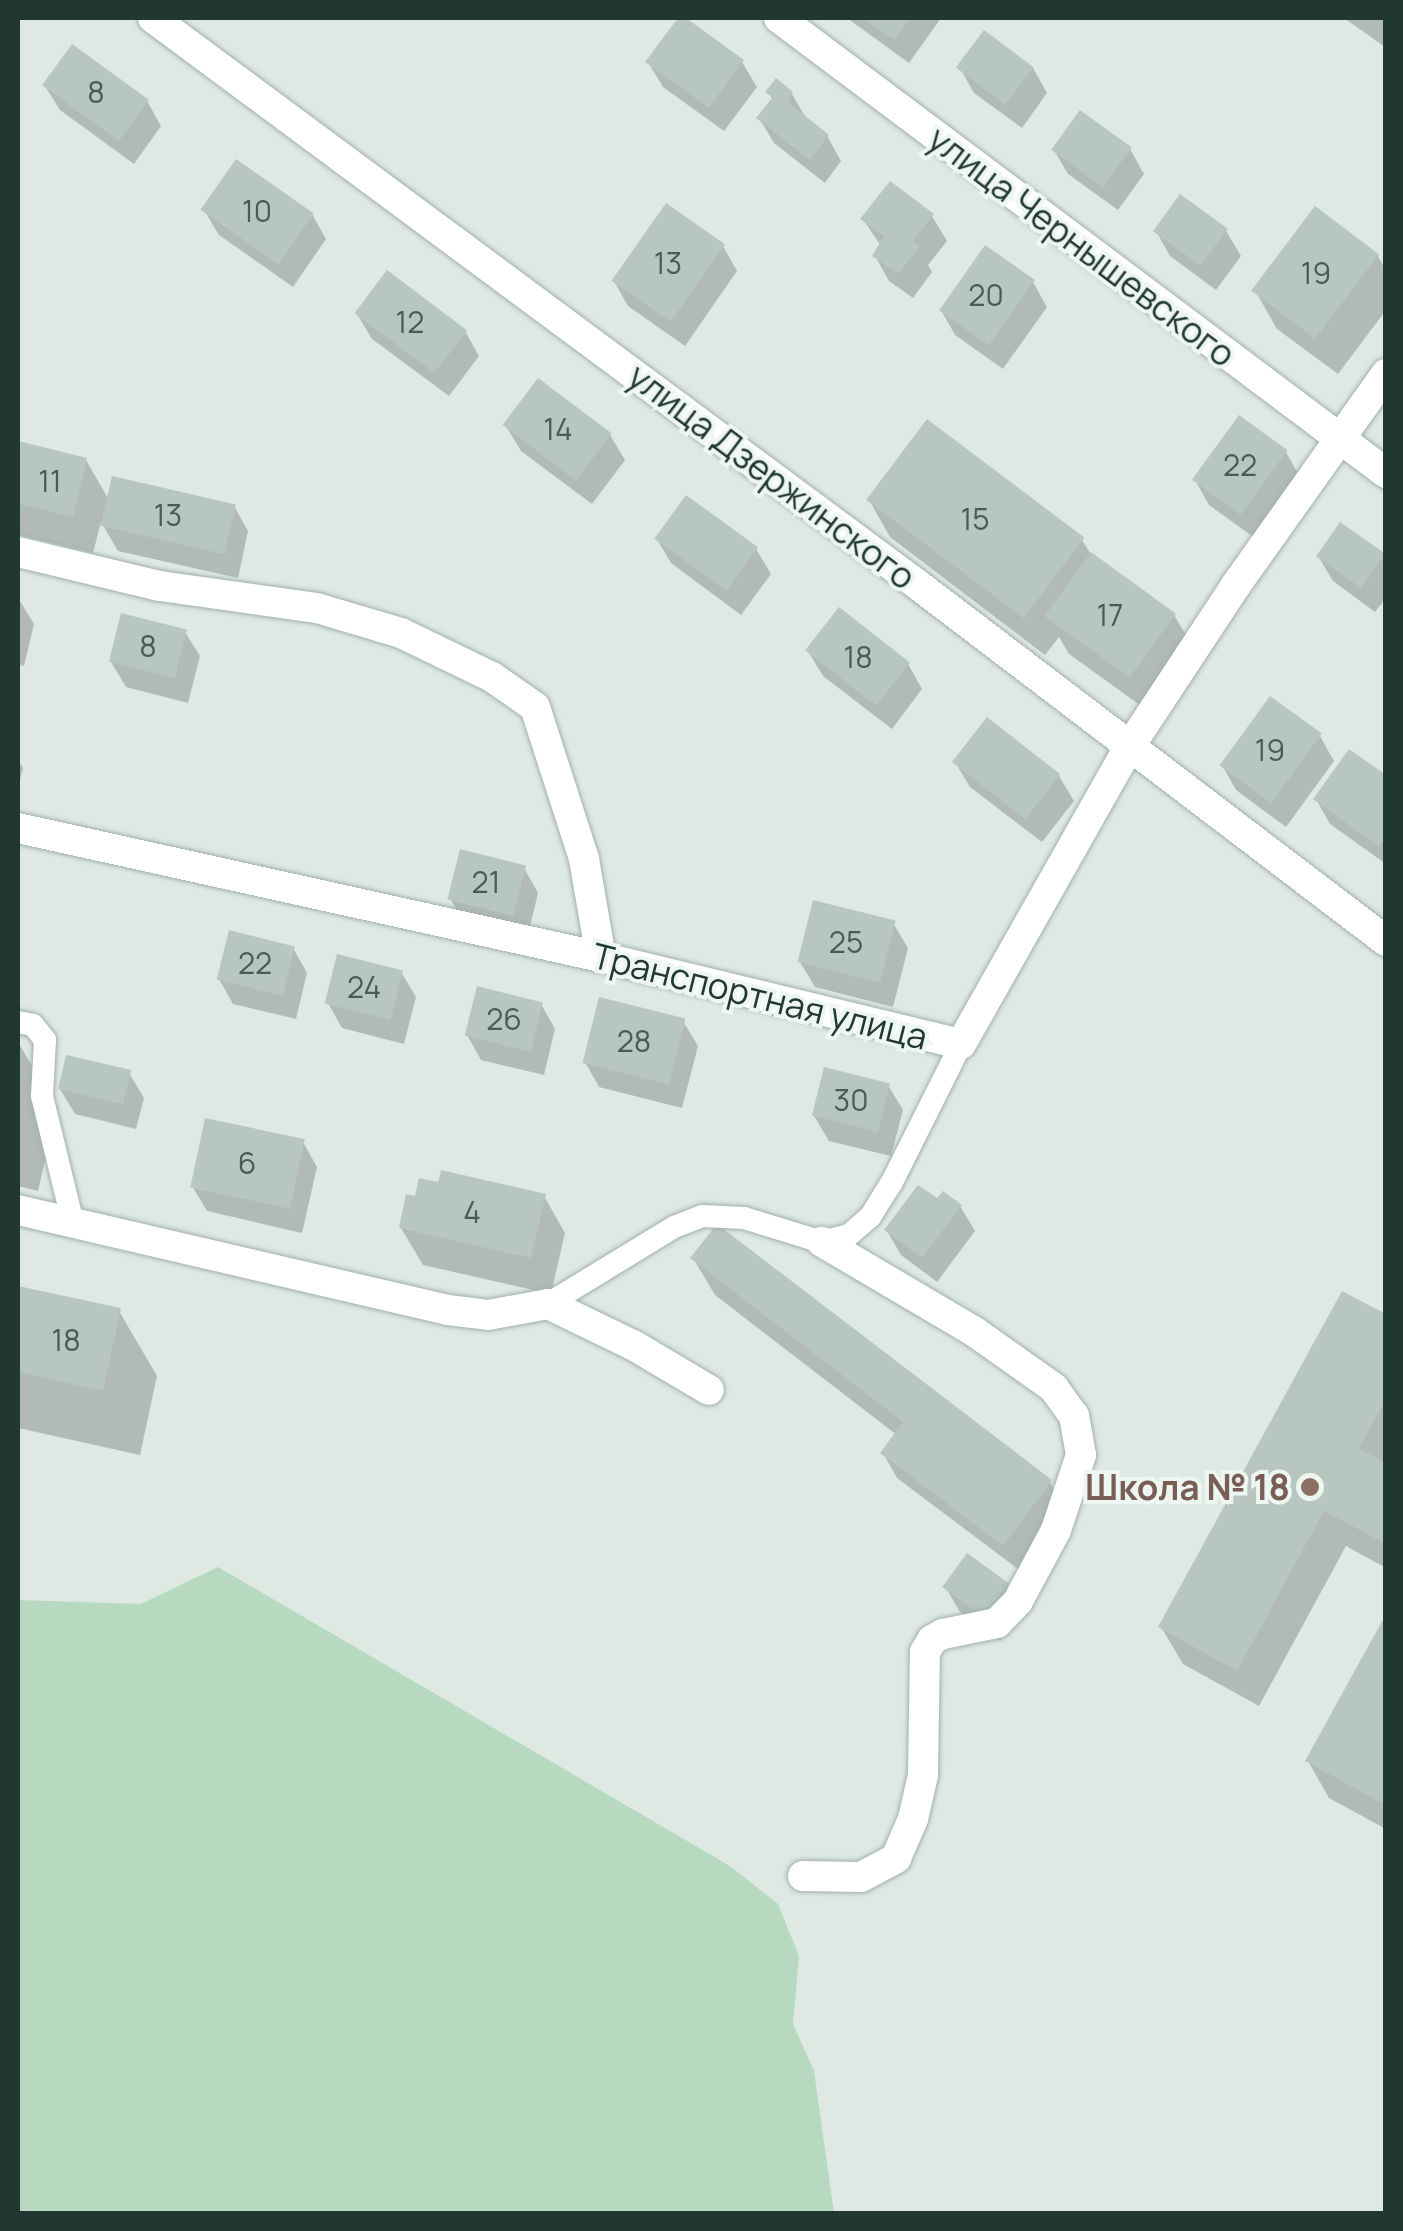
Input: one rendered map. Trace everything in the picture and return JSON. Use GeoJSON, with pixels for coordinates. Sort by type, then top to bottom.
{"type":"FeatureCollection","features":[{"type":"Feature","properties":{"kind":"street","name":"улица Дзержинского"},"geometry":{"type":"LineString","coordinates":[[153,18],[918,585],[1128,749],[1386,942]]}},
{"type":"Feature","properties":{"kind":"street","name":"улица Чернышевского"},"geometry":{"type":"LineString","coordinates":[[778,18],[1386,474]]}},
{"type":"Feature","properties":{"kind":"street","name":"Транспортная улица"},"geometry":{"type":"LineString","coordinates":[[18,828],[600,957],[961,1044],[1128,749],[1386,374]]}},
{"type":"Feature","properties":{"kind":"street"},"geometry":{"type":"LineString","coordinates":[[18,552],[160,586],[317,608],[400,633],[506,687],[535,708],[584,859],[600,957]]}},
{"type":"Feature","properties":{"kind":"street"},"geometry":{"type":"LineString","coordinates":[[18,1210],[448,1310],[488,1316],[548,1304],[633,1345],[708,1390]]}},
{"type":"Feature","properties":{"kind":"street"},"geometry":{"type":"LineString","coordinates":[[803,1876],[862,1877],[896,1858],[914,1819],[923,1775],[925,1652],[932,1640],[943,1634],[997,1623],[1018,1602],[1056,1530],[1081,1456],[1074,1416],[1054,1388],[991,1342],[822,1242]]}},
{"type":"Feature","properties":{"kind":"lane"},"geometry":{"type":"LineString","coordinates":[[18,1022],[33,1025],[44,1040],[42,1096],[73,1223]]}},
{"type":"Feature","properties":{"kind":"lane"},"geometry":{"type":"LineString","coordinates":[[548,1304],[674,1228],[703,1216],[744,1218],[822,1242],[849,1235],[870,1217],[961,1044]]}},
{"type":"Feature","properties":{"kind":"green space"},"geometry":{"type":"Polygon","coordinates":[[[218,1567],[730,1866],[778,1904],[799,1956],[793,2024],[814,2071],[834,2213],[18,2213],[18,1600],[141,1604],[218,1567]]]}},
{"type":"Feature","properties":{"kind":"building"},"geometry":{"type":"Polygon","coordinates":[[[678,18],[686,18],[744,60],[709,108],[645,62],[678,18]]]}},
{"type":"Feature","properties":{"kind":"building"},"geometry":{"type":"Polygon","coordinates":[[[863,18],[910,18],[894,40],[863,18]]]}},
{"type":"Feature","properties":{"kind":"building"},"geometry":{"type":"Polygon","coordinates":[[[984,30],[1034,67],[1005,105],[956,68],[984,30]]]}},
{"type":"Feature","properties":{"kind":"building"},"geometry":{"type":"Polygon","coordinates":[[[72,44],[149,100],[119,141],[42,85],[72,44]]]}},
{"type":"Feature","properties":{"kind":"building"},"geometry":{"type":"Polygon","coordinates":[[[776,78],[793,92],[788,102],[829,135],[810,160],[756,118],[773,97],[765,92],[776,78]]]}},
{"type":"Feature","properties":{"kind":"building"},"geometry":{"type":"Polygon","coordinates":[[[1080,110],[1132,148],[1103,187],[1051,150],[1080,110]]]}},
{"type":"Feature","properties":{"kind":"building"},"geometry":{"type":"Polygon","coordinates":[[[236,159],[314,213],[278,264],[200,210],[236,159]]]}},
{"type":"Feature","properties":{"kind":"building"},"geometry":{"type":"Polygon","coordinates":[[[890,181],[934,214],[913,241],[920,246],[898,274],[872,256],[884,236],[860,219],[890,181]]]}},
{"type":"Feature","properties":{"kind":"building"},"geometry":{"type":"Polygon","coordinates":[[[1180,194],[1228,229],[1201,266],[1153,231],[1180,194]]]}},
{"type":"Feature","properties":{"kind":"building"},"geometry":{"type":"Polygon","coordinates":[[[666,203],[725,244],[670,322],[612,281],[666,203]]]}},
{"type":"Feature","properties":{"kind":"building"},"geometry":{"type":"Polygon","coordinates":[[[1315,206],[1379,254],[1315,339],[1251,291],[1315,206]]]}},
{"type":"Feature","properties":{"kind":"building"},"geometry":{"type":"Polygon","coordinates":[[[985,245],[1035,280],[989,346],[939,311],[985,245]]]}},
{"type":"Feature","properties":{"kind":"building"},"geometry":{"type":"Polygon","coordinates":[[[387,270],[467,330],[434,373],[355,313],[387,270]]]}},
{"type":"Feature","properties":{"kind":"building"},"geometry":{"type":"Polygon","coordinates":[[[538,378],[611,433],[576,480],[502,425],[538,378]]]}},
{"type":"Feature","properties":{"kind":"building"},"geometry":{"type":"Polygon","coordinates":[[[1239,415],[1288,450],[1241,515],[1192,480],[1239,415]]]}},
{"type":"Feature","properties":{"kind":"building"},"geometry":{"type":"Polygon","coordinates":[[[927,419],[1084,538],[1024,618],[866,500],[927,419]]]}},
{"type":"Feature","properties":{"kind":"building"},"geometry":{"type":"Polygon","coordinates":[[[18,441],[87,458],[73,517],[18,504],[18,441]]]}},
{"type":"Feature","properties":{"kind":"building"},"geometry":{"type":"Polygon","coordinates":[[[112,476],[236,505],[224,554],[101,526],[112,476]]]}},
{"type":"Feature","properties":{"kind":"building"},"geometry":{"type":"Polygon","coordinates":[[[686,495],[758,547],[726,591],[654,539],[686,495]]]}},
{"type":"Feature","properties":{"kind":"building"},"geometry":{"type":"Polygon","coordinates":[[[1340,522],[1385,554],[1361,588],[1316,556],[1340,522]]]}},
{"type":"Feature","properties":{"kind":"building"},"geometry":{"type":"Polygon","coordinates":[[[1091,552],[1176,614],[1130,678],[1045,616],[1091,552]]]}},
{"type":"Feature","properties":{"kind":"building"},"geometry":{"type":"Polygon","coordinates":[[[839,607],[910,662],[876,706],[805,650],[839,607]]]}},
{"type":"Feature","properties":{"kind":"building"},"geometry":{"type":"Polygon","coordinates":[[[121,613],[187,629],[175,678],[109,662],[121,613]]]}},
{"type":"Feature","properties":{"kind":"building"},"geometry":{"type":"Polygon","coordinates":[[[1270,696],[1322,734],[1271,803],[1219,766],[1270,696]]]}},
{"type":"Feature","properties":{"kind":"building"},"geometry":{"type":"Polygon","coordinates":[[[987,717],[1060,774],[1025,819],[952,762],[987,717]]]}},
{"type":"Feature","properties":{"kind":"building"},"geometry":{"type":"Polygon","coordinates":[[[1349,749],[1386,775],[1386,838],[1379,847],[1313,799],[1349,749]]]}},
{"type":"Feature","properties":{"kind":"building"},"geometry":{"type":"Polygon","coordinates":[[[460,849],[526,865],[513,916],[447,899],[460,849]]]}},
{"type":"Feature","properties":{"kind":"building"},"geometry":{"type":"Polygon","coordinates":[[[813,900],[895,921],[880,983],[798,962],[813,900]]]}},
{"type":"Feature","properties":{"kind":"building"},"geometry":{"type":"Polygon","coordinates":[[[229,930],[295,946],[283,996],[217,979],[229,930]]]}},
{"type":"Feature","properties":{"kind":"building"},"geometry":{"type":"Polygon","coordinates":[[[337,954],[403,970],[391,1020],[325,1003],[337,954]]]}},
{"type":"Feature","properties":{"kind":"building"},"geometry":{"type":"Polygon","coordinates":[[[477,986],[543,1002],[531,1052],[465,1035],[477,986]]]}},
{"type":"Feature","properties":{"kind":"building"},"geometry":{"type":"Polygon","coordinates":[[[599,997],[685,1019],[669,1085],[583,1063],[599,997]]]}},
{"type":"Feature","properties":{"kind":"building"},"geometry":{"type":"Polygon","coordinates":[[[66,1055],[131,1070],[123,1104],[58,1089],[66,1055]]]}},
{"type":"Feature","properties":{"kind":"building"},"geometry":{"type":"Polygon","coordinates":[[[824,1067],[890,1083],[878,1132],[812,1116],[824,1067]]]}},
{"type":"Feature","properties":{"kind":"building"},"geometry":{"type":"Polygon","coordinates":[[[205,1118],[305,1139],[290,1209],[190,1187],[205,1118]]]}},
{"type":"Feature","properties":{"kind":"building"},"geometry":{"type":"Polygon","coordinates":[[[441,1170],[546,1194],[531,1258],[399,1228],[406,1194],[415,1196],[419,1178],[438,1182],[441,1170]]]}},
{"type":"Feature","properties":{"kind":"building"},"geometry":{"type":"Polygon","coordinates":[[[918,1185],[937,1198],[943,1191],[962,1205],[922,1258],[884,1230],[918,1185]]]}},
{"type":"Feature","properties":{"kind":"building"},"geometry":{"type":"Polygon","coordinates":[[[717,1224],[1052,1480],[1003,1546],[880,1453],[903,1422],[690,1258],[717,1224]]]}},
{"type":"Feature","properties":{"kind":"building"},"geometry":{"type":"Polygon","coordinates":[[[18,1286],[121,1308],[103,1391],[18,1372],[18,1286]]]}},
{"type":"Feature","properties":{"kind":"building","name":"Школа № 18"},"geometry":{"type":"Polygon","coordinates":[[[1342,1291],[1386,1314],[1386,1399],[1359,1448],[1386,1463],[1386,1544],[1324,1511],[1237,1671],[1158,1627],[1342,1291]]]}},
{"type":"Feature","properties":{"kind":"building"},"geometry":{"type":"Polygon","coordinates":[[[967,1553],[1009,1584],[984,1618],[942,1587],[967,1553]]]}},
{"type":"Feature","properties":{"kind":"building"},"geometry":{"type":"Polygon","coordinates":[[[1386,1614],[1386,1805],[1305,1761],[1386,1614]]]}},
{"type":"Feature","properties":{"kind":"place","name":"Школа № 18"},"geometry":{"type":"Point","coordinates":[1310,1487]}}]}
